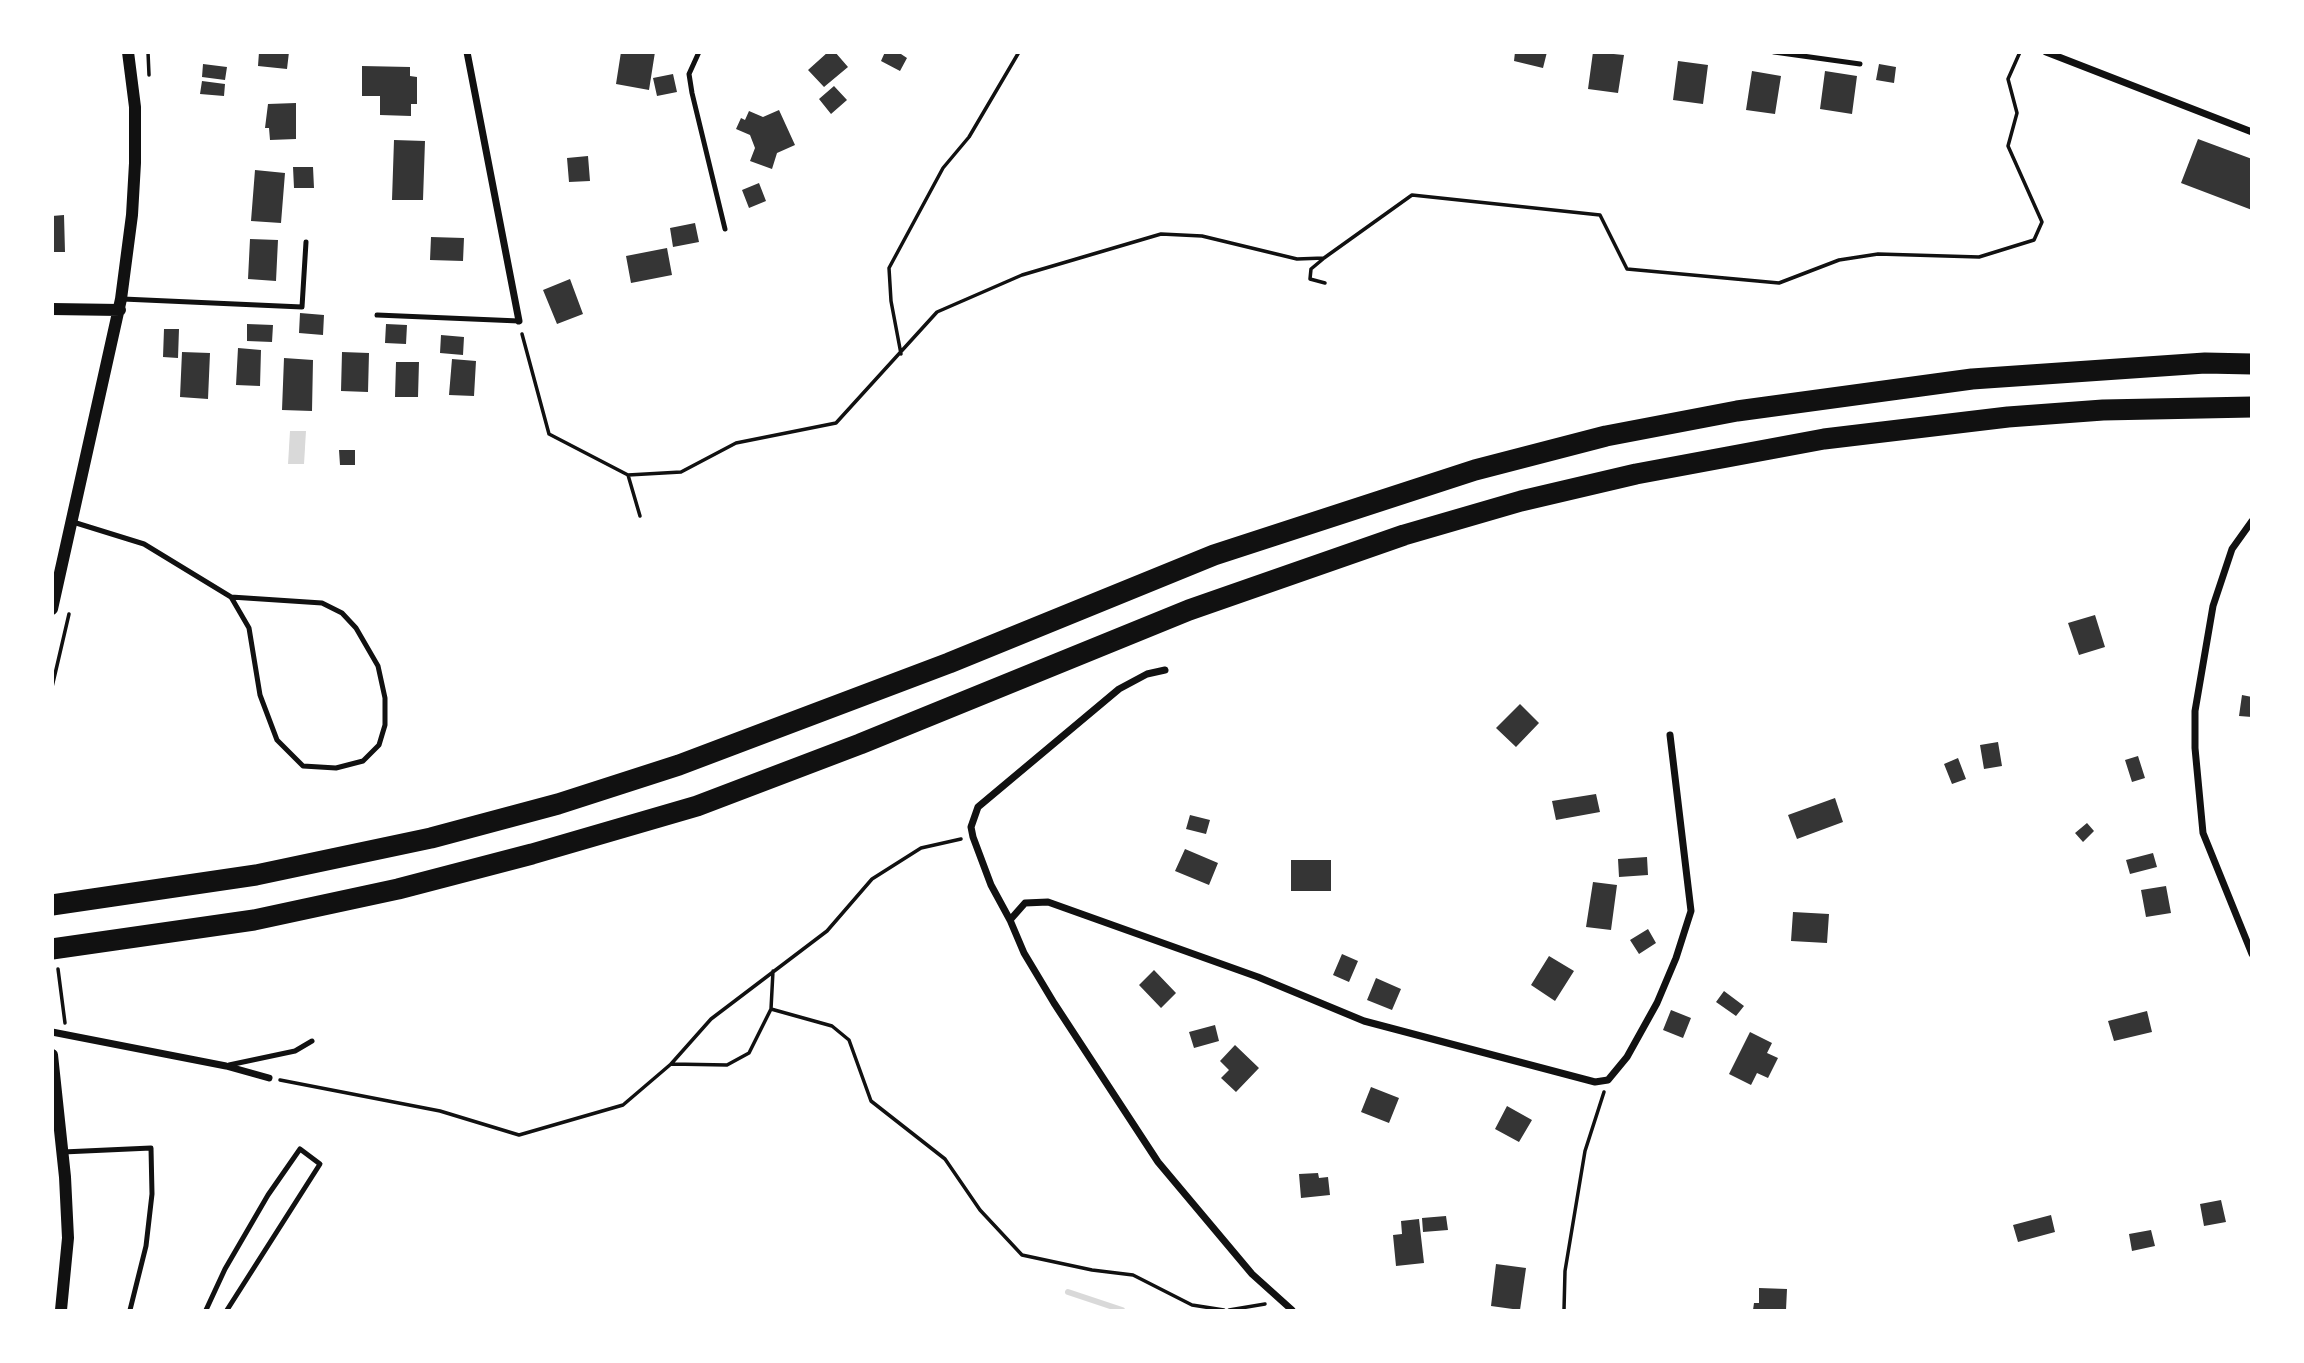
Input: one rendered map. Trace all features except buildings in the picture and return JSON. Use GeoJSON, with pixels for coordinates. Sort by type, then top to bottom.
{"type":"FeatureCollection","features":[{"type":"Feature","properties":{"kind":"highway"},"geometry":{"type":"LineString","coordinates":[[52,905],[256,875],[431,838],[558,804],[743,741],[949,663],[1214,555],[1475,470],[1606,436],[1737,411],[1972,379],[2205,363],[2252,364]]}},
{"type":"Feature","properties":{"kind":"highway"},"geometry":{"type":"LineString","coordinates":[[52,949],[254,920],[398,889],[698,806],[860,744],[1189,610],[1404,535],[1521,501],[1636,474],[1824,439],[2022,416],[2103,410],[2252,407]]}},
{"type":"Feature","properties":{"kind":"street"},"geometry":{"type":"LineString","coordinates":[[52,609],[120,304],[132,215],[135,163],[135,107],[128,52]]}},
{"type":"Feature","properties":{"kind":"street"},"geometry":{"type":"LineString","coordinates":[[467,52],[519,321]]}},
{"type":"Feature","properties":{"kind":"street"},"geometry":{"type":"LineString","coordinates":[[2046,52],[2252,132]]}},
{"type":"Feature","properties":{"kind":"street"},"geometry":{"type":"LineString","coordinates":[[52,309],[120,304]]}},
{"type":"Feature","properties":{"kind":"street"},"geometry":{"type":"LineString","coordinates":[[2252,521],[2232,549],[2213,606],[2195,711],[2195,748],[2203,833],[2252,954]]}},
{"type":"Feature","properties":{"kind":"street"},"geometry":{"type":"LineString","coordinates":[[1165,670],[1147,674],[1119,689],[986,798],[974,817],[973,837],[990,885],[1042,983],[1144,1142],[1252,1274],[1293,1311]]}},
{"type":"Feature","properties":{"kind":"street"},"geometry":{"type":"LineString","coordinates":[[1010,920],[1025,903],[1048,902],[1078,910],[1258,977],[1364,1021],[1595,1082],[1608,1080],[1627,1057],[1657,1003],[1676,958],[1691,911],[1670,735]]}},
{"type":"Feature","properties":{"kind":"street"},"geometry":{"type":"LineString","coordinates":[[52,1032],[226,1066],[269,1078]]}},
{"type":"Feature","properties":{"kind":"street"},"geometry":{"type":"LineString","coordinates":[[52,1055],[63,1152],[68,1238],[61,1311]]}},
{"type":"Feature","properties":{"kind":"lane"},"geometry":{"type":"LineString","coordinates":[[699,52],[690,74],[692,93],[725,229]]}},
{"type":"Feature","properties":{"kind":"lane"},"geometry":{"type":"LineString","coordinates":[[1774,52],[1860,64]]}},
{"type":"Feature","properties":{"kind":"lane"},"geometry":{"type":"LineString","coordinates":[[120,304],[302,307],[306,242]]}},
{"type":"Feature","properties":{"kind":"lane"},"geometry":{"type":"LineString","coordinates":[[377,315],[519,321]]}},
{"type":"Feature","properties":{"kind":"lane"},"geometry":{"type":"LineString","coordinates":[[72,522],[144,544],[231,597],[323,603],[342,613],[356,628],[377,666],[385,698],[385,725],[379,745],[363,761],[336,768],[303,766],[277,740],[260,695],[249,628],[231,597]]}},
{"type":"Feature","properties":{"kind":"lane"},"geometry":{"type":"LineString","coordinates":[[226,1066],[295,1051],[312,1041]]}},
{"type":"Feature","properties":{"kind":"lane"},"geometry":{"type":"LineString","coordinates":[[63,1152],[151,1148],[152,1194],[148,1233],[130,1311]]}},
{"type":"Feature","properties":{"kind":"lane"},"geometry":{"type":"LineString","coordinates":[[205,1311],[225,1269],[268,1195],[300,1149],[320,1164],[226,1311]]}},
{"type":"Feature","properties":{"kind":"path"},"geometry":{"type":"LineString","coordinates":[[901,354],[891,301],[889,268],[943,168],[969,137],[1019,52]]}},
{"type":"Feature","properties":{"kind":"path"},"geometry":{"type":"LineString","coordinates":[[1325,282],[1310,279],[1311,269],[1412,195],[1600,215],[1627,269],[1779,283],[1839,260],[1878,254],[1979,257],[2034,240],[2042,222],[2008,146],[2017,113],[2008,79],[2020,52]]}},
{"type":"Feature","properties":{"kind":"path"},"geometry":{"type":"LineString","coordinates":[[519,321],[550,434],[628,475],[681,472],[736,443],[836,423],[937,312],[1022,275],[1161,234],[1202,236],[1297,259],[1324,257]]}},
{"type":"Feature","properties":{"kind":"path"},"geometry":{"type":"LineString","coordinates":[[628,475],[640,516]]}},
{"type":"Feature","properties":{"kind":"path"},"geometry":{"type":"LineString","coordinates":[[269,1078],[440,1111],[519,1135],[623,1105],[671,1064],[711,1019],[827,931],[873,879],[921,848],[973,837]]}},
{"type":"Feature","properties":{"kind":"path"},"geometry":{"type":"LineString","coordinates":[[671,1064],[727,1065],[749,1053],[771,1009],[773,971]]}},
{"type":"Feature","properties":{"kind":"path"},"geometry":{"type":"LineString","coordinates":[[771,1009],[832,1026],[849,1040],[871,1101],[944,1159],[980,1210],[1022,1255],[1092,1270],[1133,1275],[1192,1305],[1227,1311],[1281,1302]]}},
{"type":"Feature","properties":{"kind":"path"},"geometry":{"type":"LineString","coordinates":[[1564,1311],[1565,1271],[1585,1151],[1608,1080]]}},
{"type":"Feature","properties":{"kind":"shaded area"},"geometry":{"type":"Polygon","coordinates":[[[290,431],[306,431],[304,464],[288,464],[290,431]]]}},
{"type":"Feature","properties":{"kind":"waterway"},"geometry":{"type":"LineString","coordinates":[[1068,1292],[1122,1310]]}}]}
